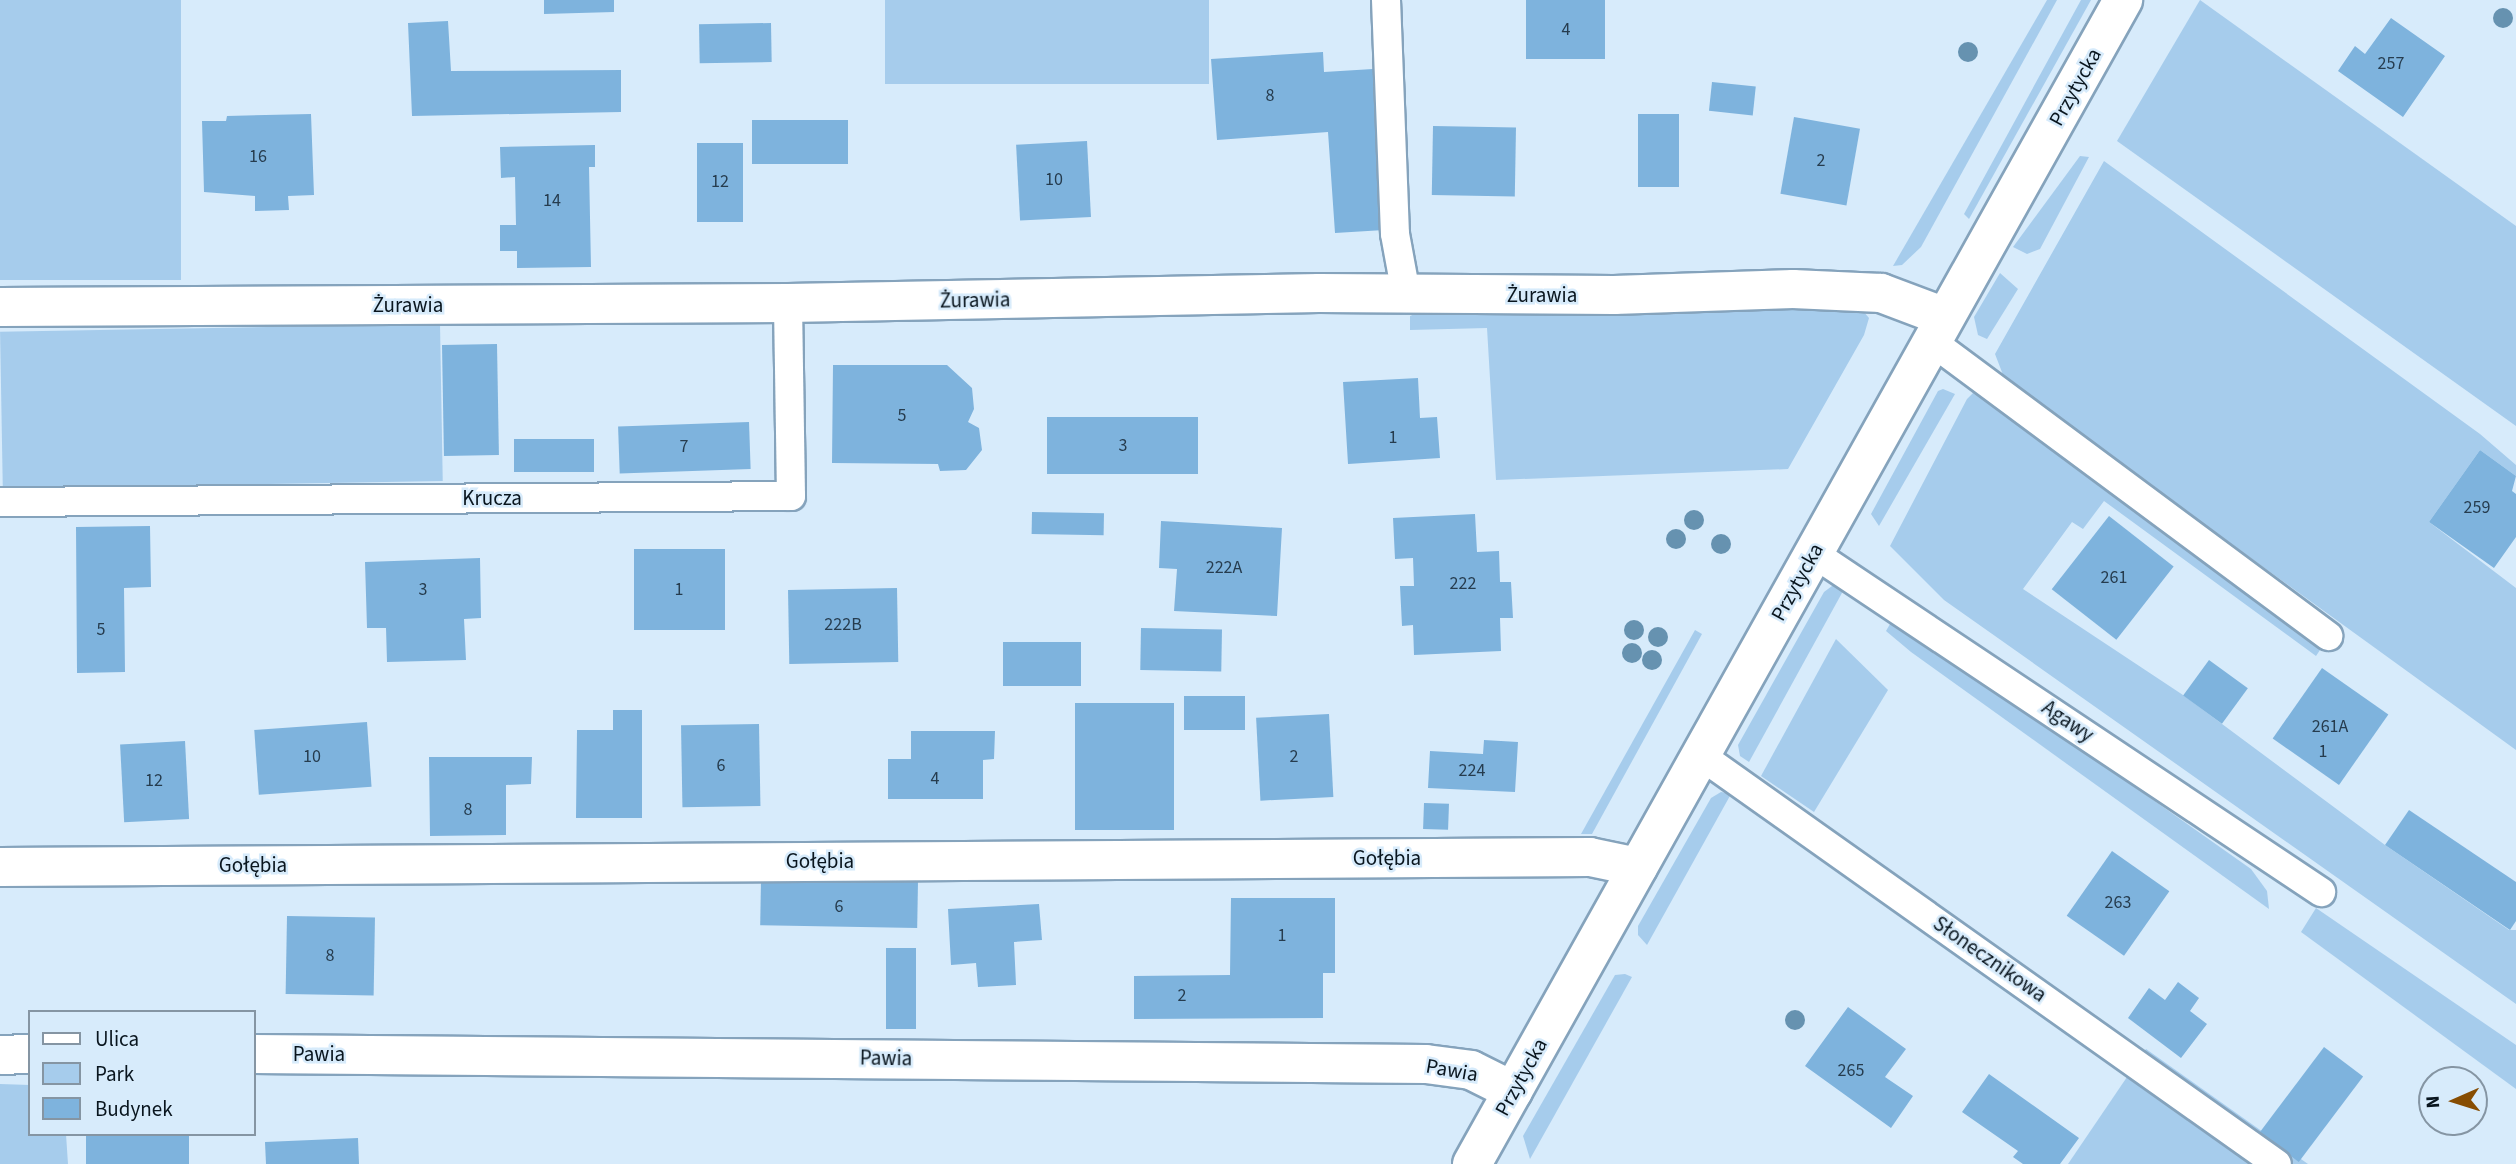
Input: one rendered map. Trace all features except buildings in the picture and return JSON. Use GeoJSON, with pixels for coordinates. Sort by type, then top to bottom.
{"type":"FeatureCollection","features":[{"type":"Feature","properties":{"kind":"street","name":"Przytycka"},"geometry":{"type":"LineString","coordinates":[[1472,1164],[2123,0]]}},
{"type":"Feature","properties":{"kind":"street","name":"Żurawia"},"geometry":{"type":"LineString","coordinates":[[0,307],[788,303],[1406,294],[1614,295],[1793,289],[1881,293],[1938,329]]}},
{"type":"Feature","properties":{"kind":"street","name":"Gołębia"},"geometry":{"type":"LineString","coordinates":[[0,867],[1590,857],[1638,867]]}},
{"type":"Feature","properties":{"kind":"street","name":"Pawia"},"geometry":{"type":"LineString","coordinates":[[256,1054],[1426,1064],[1471,1070],[1513,1091]]}},
{"type":"Feature","properties":{"kind":"street"},"geometry":{"type":"LineString","coordinates":[[0,1055],[28,1055]]}},
{"type":"Feature","properties":{"kind":"lane"},"geometry":{"type":"LineString","coordinates":[[1387,0],[1395,234],[1406,294]]}},
{"type":"Feature","properties":{"kind":"lane","name":"Krucza"},"geometry":{"type":"LineString","coordinates":[[0,502],[791,496],[788,303]]}},
{"type":"Feature","properties":{"kind":"lane"},"geometry":{"type":"LineString","coordinates":[[1938,329],[2328,636]]}},
{"type":"Feature","properties":{"kind":"lane","name":"Agawy"},"geometry":{"type":"LineString","coordinates":[[1813,553],[2322,892]]}},
{"type":"Feature","properties":{"kind":"lane","name":"Słonecznikowa"},"geometry":{"type":"LineString","coordinates":[[1700,755],[2277,1164]]}},
{"type":"Feature","properties":{"kind":"green space"},"geometry":{"type":"Polygon","coordinates":[[[0,0],[181,0],[181,280],[0,280],[0,0]]]}},
{"type":"Feature","properties":{"kind":"green space"},"geometry":{"type":"Polygon","coordinates":[[[885,0],[1209,0],[1209,84],[885,84],[885,0]]]}},
{"type":"Feature","properties":{"kind":"green space"},"geometry":{"type":"Polygon","coordinates":[[[2047,0],[2057,0],[1921,247],[1902,265],[1893,266],[2047,0]]]}},
{"type":"Feature","properties":{"kind":"green space"},"geometry":{"type":"Polygon","coordinates":[[[2081,0],[2091,0],[1969,219],[1964,214],[2081,0]]]}},
{"type":"Feature","properties":{"kind":"green space"},"geometry":{"type":"Polygon","coordinates":[[[2200,0],[2516,226],[2516,426],[2117,141],[2200,0]]]}},
{"type":"Feature","properties":{"kind":"green space"},"geometry":{"type":"Polygon","coordinates":[[[2080,156],[2089,157],[2040,249],[2027,254],[2013,247],[2080,156]]]}},
{"type":"Feature","properties":{"kind":"green space"},"geometry":{"type":"Polygon","coordinates":[[[2104,161],[2480,434],[2516,465],[2516,476],[2480,450],[2429,522],[2516,588],[2516,750],[2005,380],[1995,354],[2104,161]]]}},
{"type":"Feature","properties":{"kind":"green space"},"geometry":{"type":"Polygon","coordinates":[[[2000,273],[2018,289],[1987,339],[1978,335],[1974,317],[2000,273]]]}},
{"type":"Feature","properties":{"kind":"green space"},"geometry":{"type":"Polygon","coordinates":[[[1429,308],[1833,309],[1863,311],[1869,318],[1864,335],[1788,469],[1496,480],[1487,328],[1410,330],[1410,316],[1429,308]]]}},
{"type":"Feature","properties":{"kind":"green space"},"geometry":{"type":"Polygon","coordinates":[[[440,324],[443,481],[3,489],[0,332],[440,324]]]}},
{"type":"Feature","properties":{"kind":"green space"},"geometry":{"type":"Polygon","coordinates":[[[1978,388],[2324,644],[2316,656],[2104,501],[2083,529],[2072,522],[2023,589],[2183,695],[2385,845],[2509,930],[2516,930],[2516,1004],[1944,600],[1890,546],[1967,399],[1978,388]]]}},
{"type":"Feature","properties":{"kind":"green space"},"geometry":{"type":"Polygon","coordinates":[[[1943,389],[1955,394],[1879,526],[1871,514],[1938,391],[1943,389]]]}},
{"type":"Feature","properties":{"kind":"green space"},"geometry":{"type":"Polygon","coordinates":[[[1848,582],[1749,762],[1740,756],[1738,745],[1824,592],[1836,583],[1848,582]]]}},
{"type":"Feature","properties":{"kind":"green space"},"geometry":{"type":"Polygon","coordinates":[[[1894,617],[2251,869],[2267,891],[2269,909],[1911,652],[1886,631],[1894,617]]]}},
{"type":"Feature","properties":{"kind":"green space"},"geometry":{"type":"Polygon","coordinates":[[[1695,630],[1702,634],[1592,834],[1581,834],[1695,630]]]}},
{"type":"Feature","properties":{"kind":"green space"},"geometry":{"type":"Polygon","coordinates":[[[1836,639],[1888,690],[1814,812],[1761,776],[1836,639]]]}},
{"type":"Feature","properties":{"kind":"green space"},"geometry":{"type":"Polygon","coordinates":[[[1721,792],[1731,794],[1647,945],[1638,935],[1638,926],[1711,798],[1721,792]]]}},
{"type":"Feature","properties":{"kind":"green space"},"geometry":{"type":"Polygon","coordinates":[[[2316,908],[2516,1045],[2516,1089],[2488,1066],[2301,932],[2316,908]]]}},
{"type":"Feature","properties":{"kind":"green space"},"geometry":{"type":"Polygon","coordinates":[[[1625,974],[1632,977],[1530,1159],[1523,1136],[1615,975],[1625,974]]]}},
{"type":"Feature","properties":{"kind":"green space"},"geometry":{"type":"Polygon","coordinates":[[[2146,1049],[2308,1164],[2068,1164],[2146,1049]]]}},
{"type":"Feature","properties":{"kind":"green space"},"geometry":{"type":"Polygon","coordinates":[[[0,1084],[28,1085],[28,1136],[66,1136],[68,1164],[0,1164],[0,1084]]]}}]}
